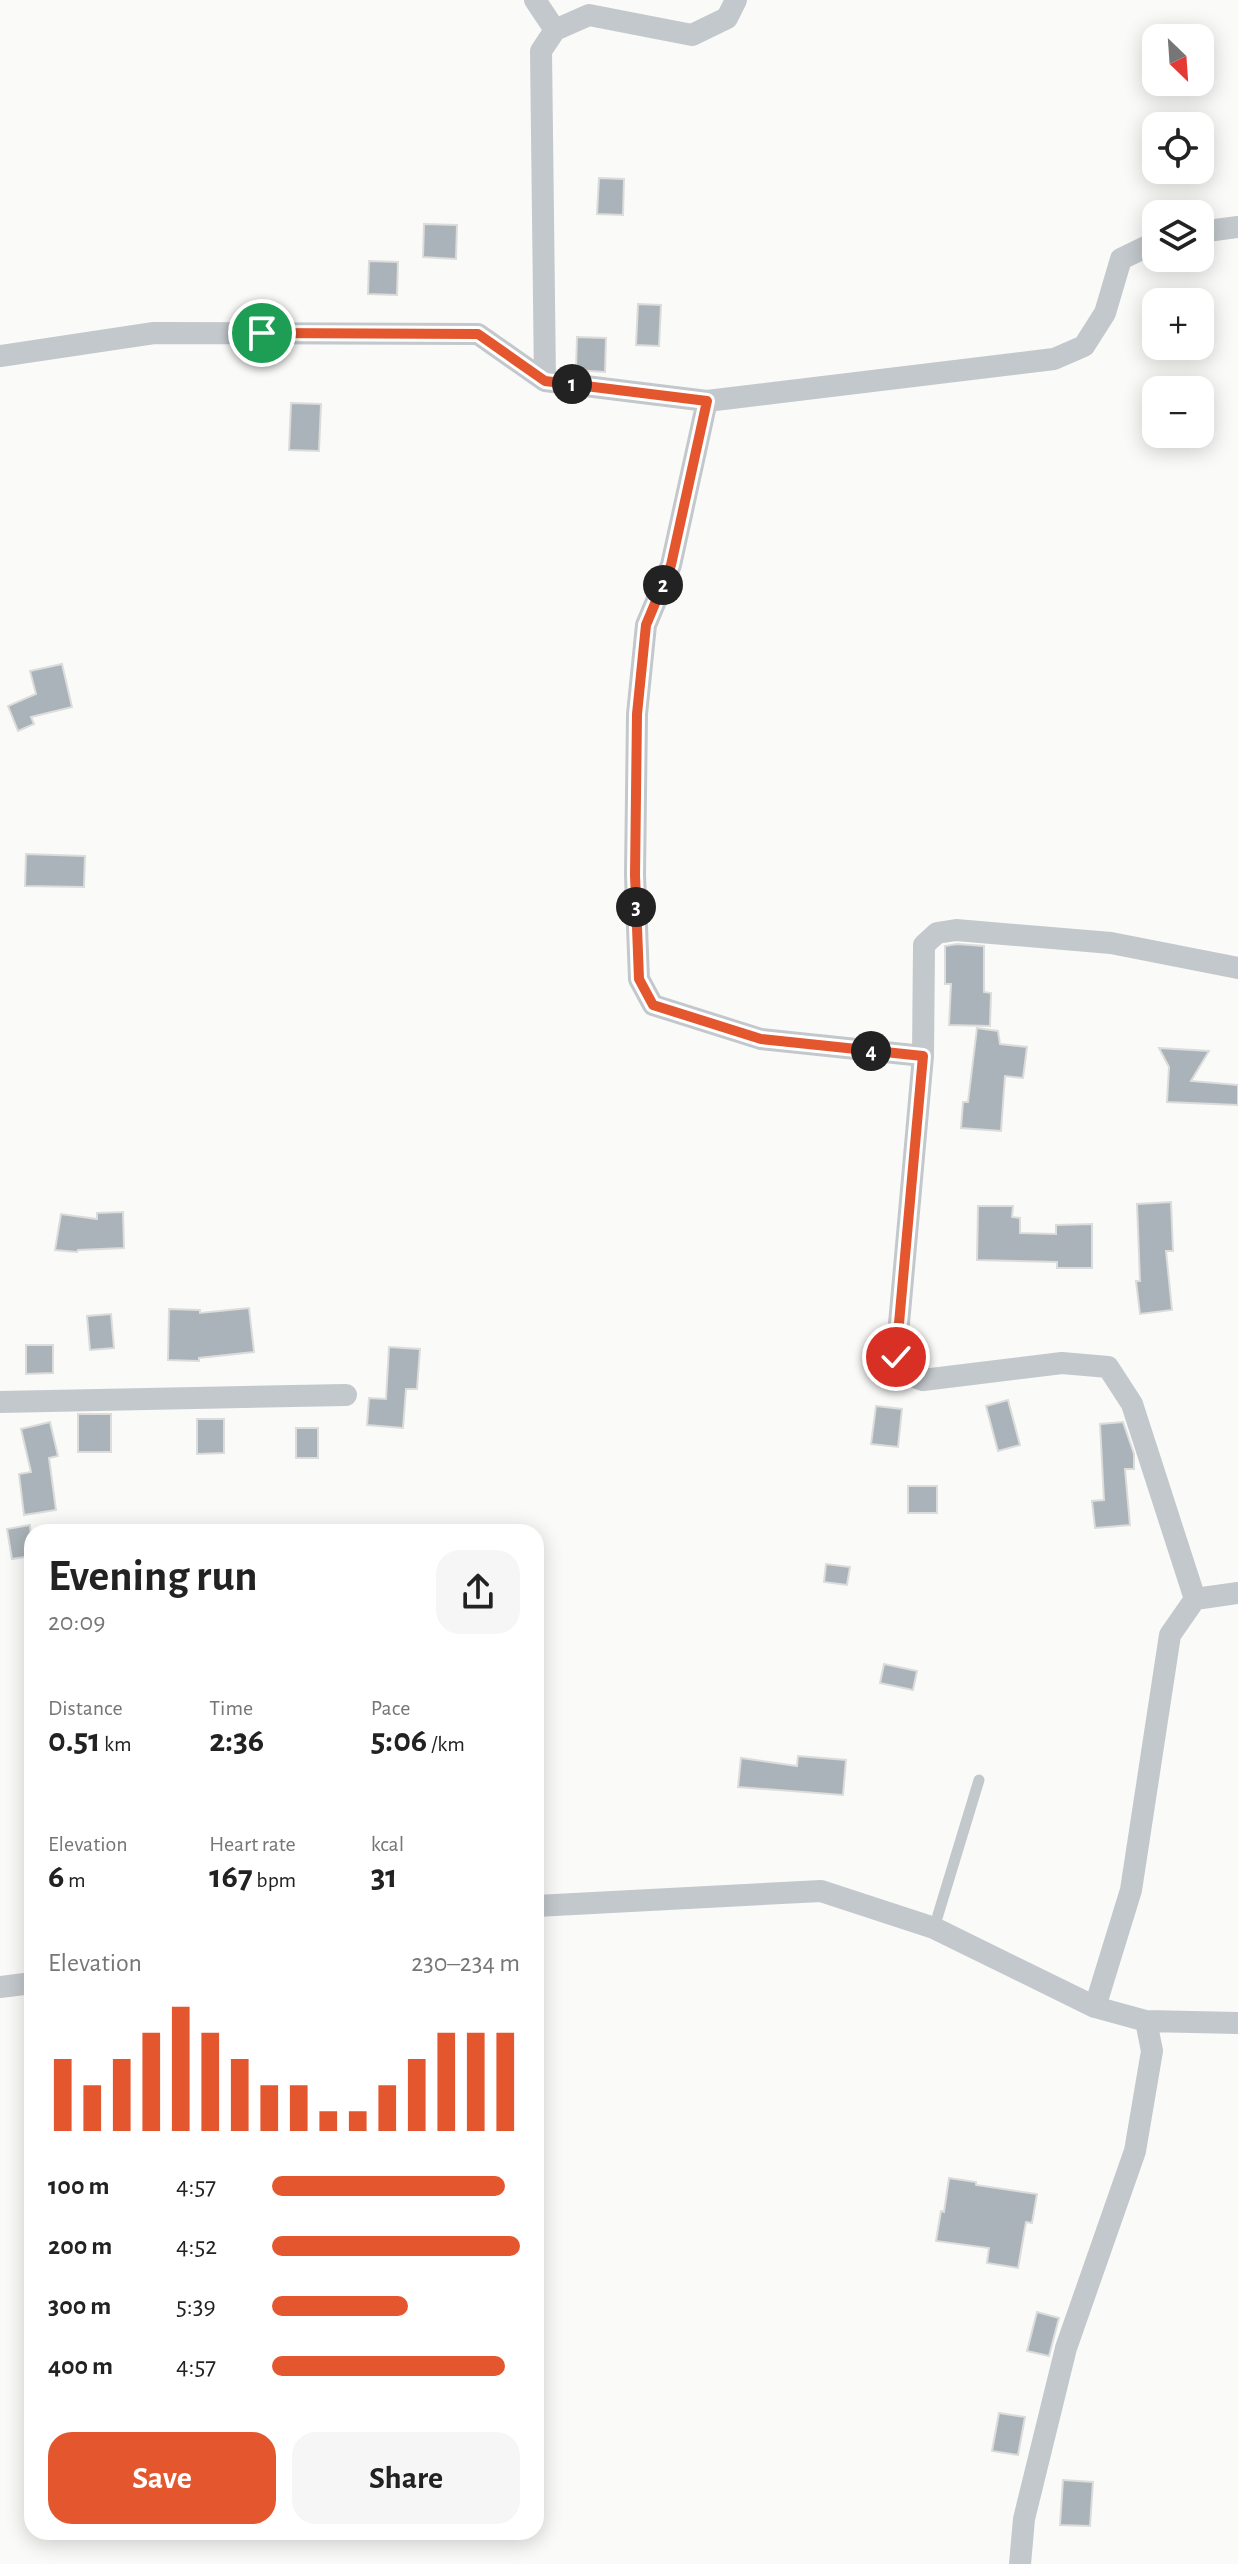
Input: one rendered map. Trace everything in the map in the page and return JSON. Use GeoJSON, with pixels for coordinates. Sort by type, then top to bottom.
{"type":"FeatureCollection","features":[{"type":"Feature","properties":{"kind":"street"},"geometry":{"type":"LineString","coordinates":[[535,0],[555,30]]}},
{"type":"Feature","properties":{"kind":"street"},"geometry":{"type":"LineString","coordinates":[[545,381],[541,51],[555,30],[589,15],[692,35],[727,18],[736,0]]}},
{"type":"Feature","properties":{"kind":"street"},"geometry":{"type":"LineString","coordinates":[[1214,230],[1238,227]]}},
{"type":"Feature","properties":{"kind":"street"},"geometry":{"type":"LineString","coordinates":[[0,356],[154,333],[478,334],[545,381],[707,401],[1054,359],[1084,346],[1105,313],[1121,259],[1142,249]]}},
{"type":"Feature","properties":{"kind":"street"},"geometry":{"type":"LineString","coordinates":[[707,401],[671,565],[646,625],[637,714],[635,875],[639,979],[653,1005],[761,1039],[923,1056]]}},
{"type":"Feature","properties":{"kind":"street"},"geometry":{"type":"LineString","coordinates":[[1195,1599],[1132,1404],[1108,1367],[1062,1363],[923,1380],[903,1373],[896,1357],[923,1056],[924,945],[937,933],[956,930],[1111,943],[1238,968]]}},
{"type":"Feature","properties":{"kind":"street"},"geometry":{"type":"LineString","coordinates":[[0,1402],[346,1395]]}},
{"type":"Feature","properties":{"kind":"street"},"geometry":{"type":"LineString","coordinates":[[1095,2007],[1131,1890],[1170,1635],[1195,1599],[1238,1593]]}},
{"type":"Feature","properties":{"kind":"street"},"geometry":{"type":"LineString","coordinates":[[544,1906],[821,1891],[934,1928],[1095,2007],[1146,2021],[1238,2023]]}},
{"type":"Feature","properties":{"kind":"street"},"geometry":{"type":"LineString","coordinates":[[0,1987],[24,1984]]}},
{"type":"Feature","properties":{"kind":"street"},"geometry":{"type":"LineString","coordinates":[[1020,2564],[1024,2519],[1066,2348],[1135,2151],[1152,2051],[1146,2021]]}},
{"type":"Feature","properties":{"kind":"lane"},"geometry":{"type":"LineString","coordinates":[[934,1928],[979,1780]]}},
{"type":"Feature","properties":{"kind":"building"},"geometry":{"type":"Polygon","coordinates":[[[599,178],[624,179],[623,215],[597,214],[599,178]]]}},
{"type":"Feature","properties":{"kind":"building"},"geometry":{"type":"Polygon","coordinates":[[[424,224],[457,225],[456,259],[423,257],[424,224]]]}},
{"type":"Feature","properties":{"kind":"building"},"geometry":{"type":"Polygon","coordinates":[[[369,261],[398,262],[397,295],[368,294],[369,261]]]}},
{"type":"Feature","properties":{"kind":"building"},"geometry":{"type":"Polygon","coordinates":[[[638,304],[661,305],[659,346],[636,345],[638,304]]]}},
{"type":"Feature","properties":{"kind":"building"},"geometry":{"type":"Polygon","coordinates":[[[577,337],[606,338],[605,372],[576,370],[577,337]]]}},
{"type":"Feature","properties":{"kind":"building"},"geometry":{"type":"Polygon","coordinates":[[[291,403],[321,404],[319,451],[289,450],[291,403]]]}},
{"type":"Feature","properties":{"kind":"building"},"geometry":{"type":"Polygon","coordinates":[[[62,664],[72,707],[31,717],[34,724],[18,731],[8,706],[36,694],[30,671],[62,664]]]}},
{"type":"Feature","properties":{"kind":"building"},"geometry":{"type":"Polygon","coordinates":[[[26,854],[85,856],[84,887],[25,886],[26,854]]]}},
{"type":"Feature","properties":{"kind":"building"},"geometry":{"type":"Polygon","coordinates":[[[945,946],[984,946],[984,992],[991,993],[990,1026],[949,1025],[951,984],[945,984],[945,946]]]}},
{"type":"Feature","properties":{"kind":"building"},"geometry":{"type":"Polygon","coordinates":[[[977,1028],[998,1031],[1000,1044],[1027,1047],[1023,1078],[1005,1076],[1001,1131],[961,1128],[963,1102],[968,1102],[977,1028]]]}},
{"type":"Feature","properties":{"kind":"building"},"geometry":{"type":"Polygon","coordinates":[[[1159,1048],[1209,1051],[1191,1081],[1238,1085],[1238,1105],[1167,1102],[1169,1067],[1159,1048]]]}},
{"type":"Feature","properties":{"kind":"building"},"geometry":{"type":"Polygon","coordinates":[[[1171,1202],[1173,1251],[1166,1251],[1172,1310],[1140,1314],[1136,1281],[1140,1281],[1137,1204],[1171,1202]]]}},
{"type":"Feature","properties":{"kind":"building"},"geometry":{"type":"Polygon","coordinates":[[[978,1206],[1013,1206],[1012,1217],[1020,1218],[1020,1233],[1056,1234],[1056,1225],[1092,1224],[1092,1268],[1057,1268],[1057,1262],[977,1260],[978,1206]]]}},
{"type":"Feature","properties":{"kind":"building"},"geometry":{"type":"Polygon","coordinates":[[[123,1212],[124,1248],[77,1252],[55,1250],[61,1214],[97,1219],[97,1213],[123,1212]]]}},
{"type":"Feature","properties":{"kind":"building"},"geometry":{"type":"Polygon","coordinates":[[[249,1308],[254,1352],[199,1358],[199,1361],[168,1360],[169,1309],[200,1310],[200,1313],[249,1308]]]}},
{"type":"Feature","properties":{"kind":"building"},"geometry":{"type":"Polygon","coordinates":[[[111,1314],[114,1348],[90,1350],[87,1316],[111,1314]]]}},
{"type":"Feature","properties":{"kind":"building"},"geometry":{"type":"Polygon","coordinates":[[[26,1345],[53,1345],[53,1373],[26,1374],[26,1345]]]}},
{"type":"Feature","properties":{"kind":"building"},"geometry":{"type":"Polygon","coordinates":[[[389,1347],[420,1349],[417,1389],[406,1389],[403,1428],[367,1425],[369,1398],[386,1399],[389,1347]]]}},
{"type":"Feature","properties":{"kind":"building"},"geometry":{"type":"Polygon","coordinates":[[[1008,1400],[1020,1445],[998,1451],[986,1406],[1008,1400]]]}},
{"type":"Feature","properties":{"kind":"building"},"geometry":{"type":"Polygon","coordinates":[[[876,1406],[902,1409],[898,1447],[871,1444],[876,1406]]]}},
{"type":"Feature","properties":{"kind":"building"},"geometry":{"type":"Polygon","coordinates":[[[78,1414],[111,1414],[111,1452],[78,1452],[78,1414]]]}},
{"type":"Feature","properties":{"kind":"building"},"geometry":{"type":"Polygon","coordinates":[[[197,1419],[224,1419],[224,1453],[197,1454],[197,1419]]]}},
{"type":"Feature","properties":{"kind":"building"},"geometry":{"type":"Polygon","coordinates":[[[50,1422],[58,1456],[49,1458],[56,1510],[24,1515],[19,1474],[31,1472],[21,1429],[50,1422]]]}},
{"type":"Feature","properties":{"kind":"building"},"geometry":{"type":"Polygon","coordinates":[[[1123,1422],[1134,1454],[1134,1469],[1125,1469],[1130,1525],[1095,1528],[1092,1501],[1104,1500],[1100,1424],[1123,1422]]]}},
{"type":"Feature","properties":{"kind":"building"},"geometry":{"type":"Polygon","coordinates":[[[296,1428],[318,1428],[318,1458],[296,1458],[296,1428]]]}},
{"type":"Feature","properties":{"kind":"building"},"geometry":{"type":"Polygon","coordinates":[[[908,1486],[937,1486],[937,1513],[908,1513],[908,1486]]]}},
{"type":"Feature","properties":{"kind":"building"},"geometry":{"type":"Polygon","coordinates":[[[24,1526],[24,1557],[12,1559],[7,1529],[24,1526]]]}},
{"type":"Feature","properties":{"kind":"building"},"geometry":{"type":"Polygon","coordinates":[[[826,1564],[850,1567],[847,1585],[824,1582],[826,1564]]]}},
{"type":"Feature","properties":{"kind":"building"},"geometry":{"type":"Polygon","coordinates":[[[884,1664],[917,1671],[913,1690],[880,1683],[884,1664]]]}},
{"type":"Feature","properties":{"kind":"building"},"geometry":{"type":"Polygon","coordinates":[[[798,1756],[846,1760],[843,1795],[738,1787],[741,1758],[797,1766],[798,1756]]]}},
{"type":"Feature","properties":{"kind":"building"},"geometry":{"type":"Polygon","coordinates":[[[949,2178],[1037,2194],[1032,2223],[1026,2222],[1018,2268],[987,2263],[989,2248],[936,2241],[949,2178]]]}},
{"type":"Feature","properties":{"kind":"building"},"geometry":{"type":"Polygon","coordinates":[[[1037,2312],[1059,2318],[1049,2356],[1027,2351],[1037,2312]]]}},
{"type":"Feature","properties":{"kind":"building"},"geometry":{"type":"Polygon","coordinates":[[[999,2413],[1025,2417],[1018,2455],[992,2451],[999,2413]]]}},
{"type":"Feature","properties":{"kind":"building"},"geometry":{"type":"Polygon","coordinates":[[[1063,2480],[1093,2482],[1090,2526],[1060,2525],[1063,2480]]]}},
{"type":"Feature","properties":{"kind":"route"},"geometry":{"type":"LineString","coordinates":[[262,333],[478,334],[545,381],[707,401],[671,565],[646,625],[637,714],[635,875],[639,979],[653,1005],[761,1039],[923,1056],[896,1357]]}}]}
